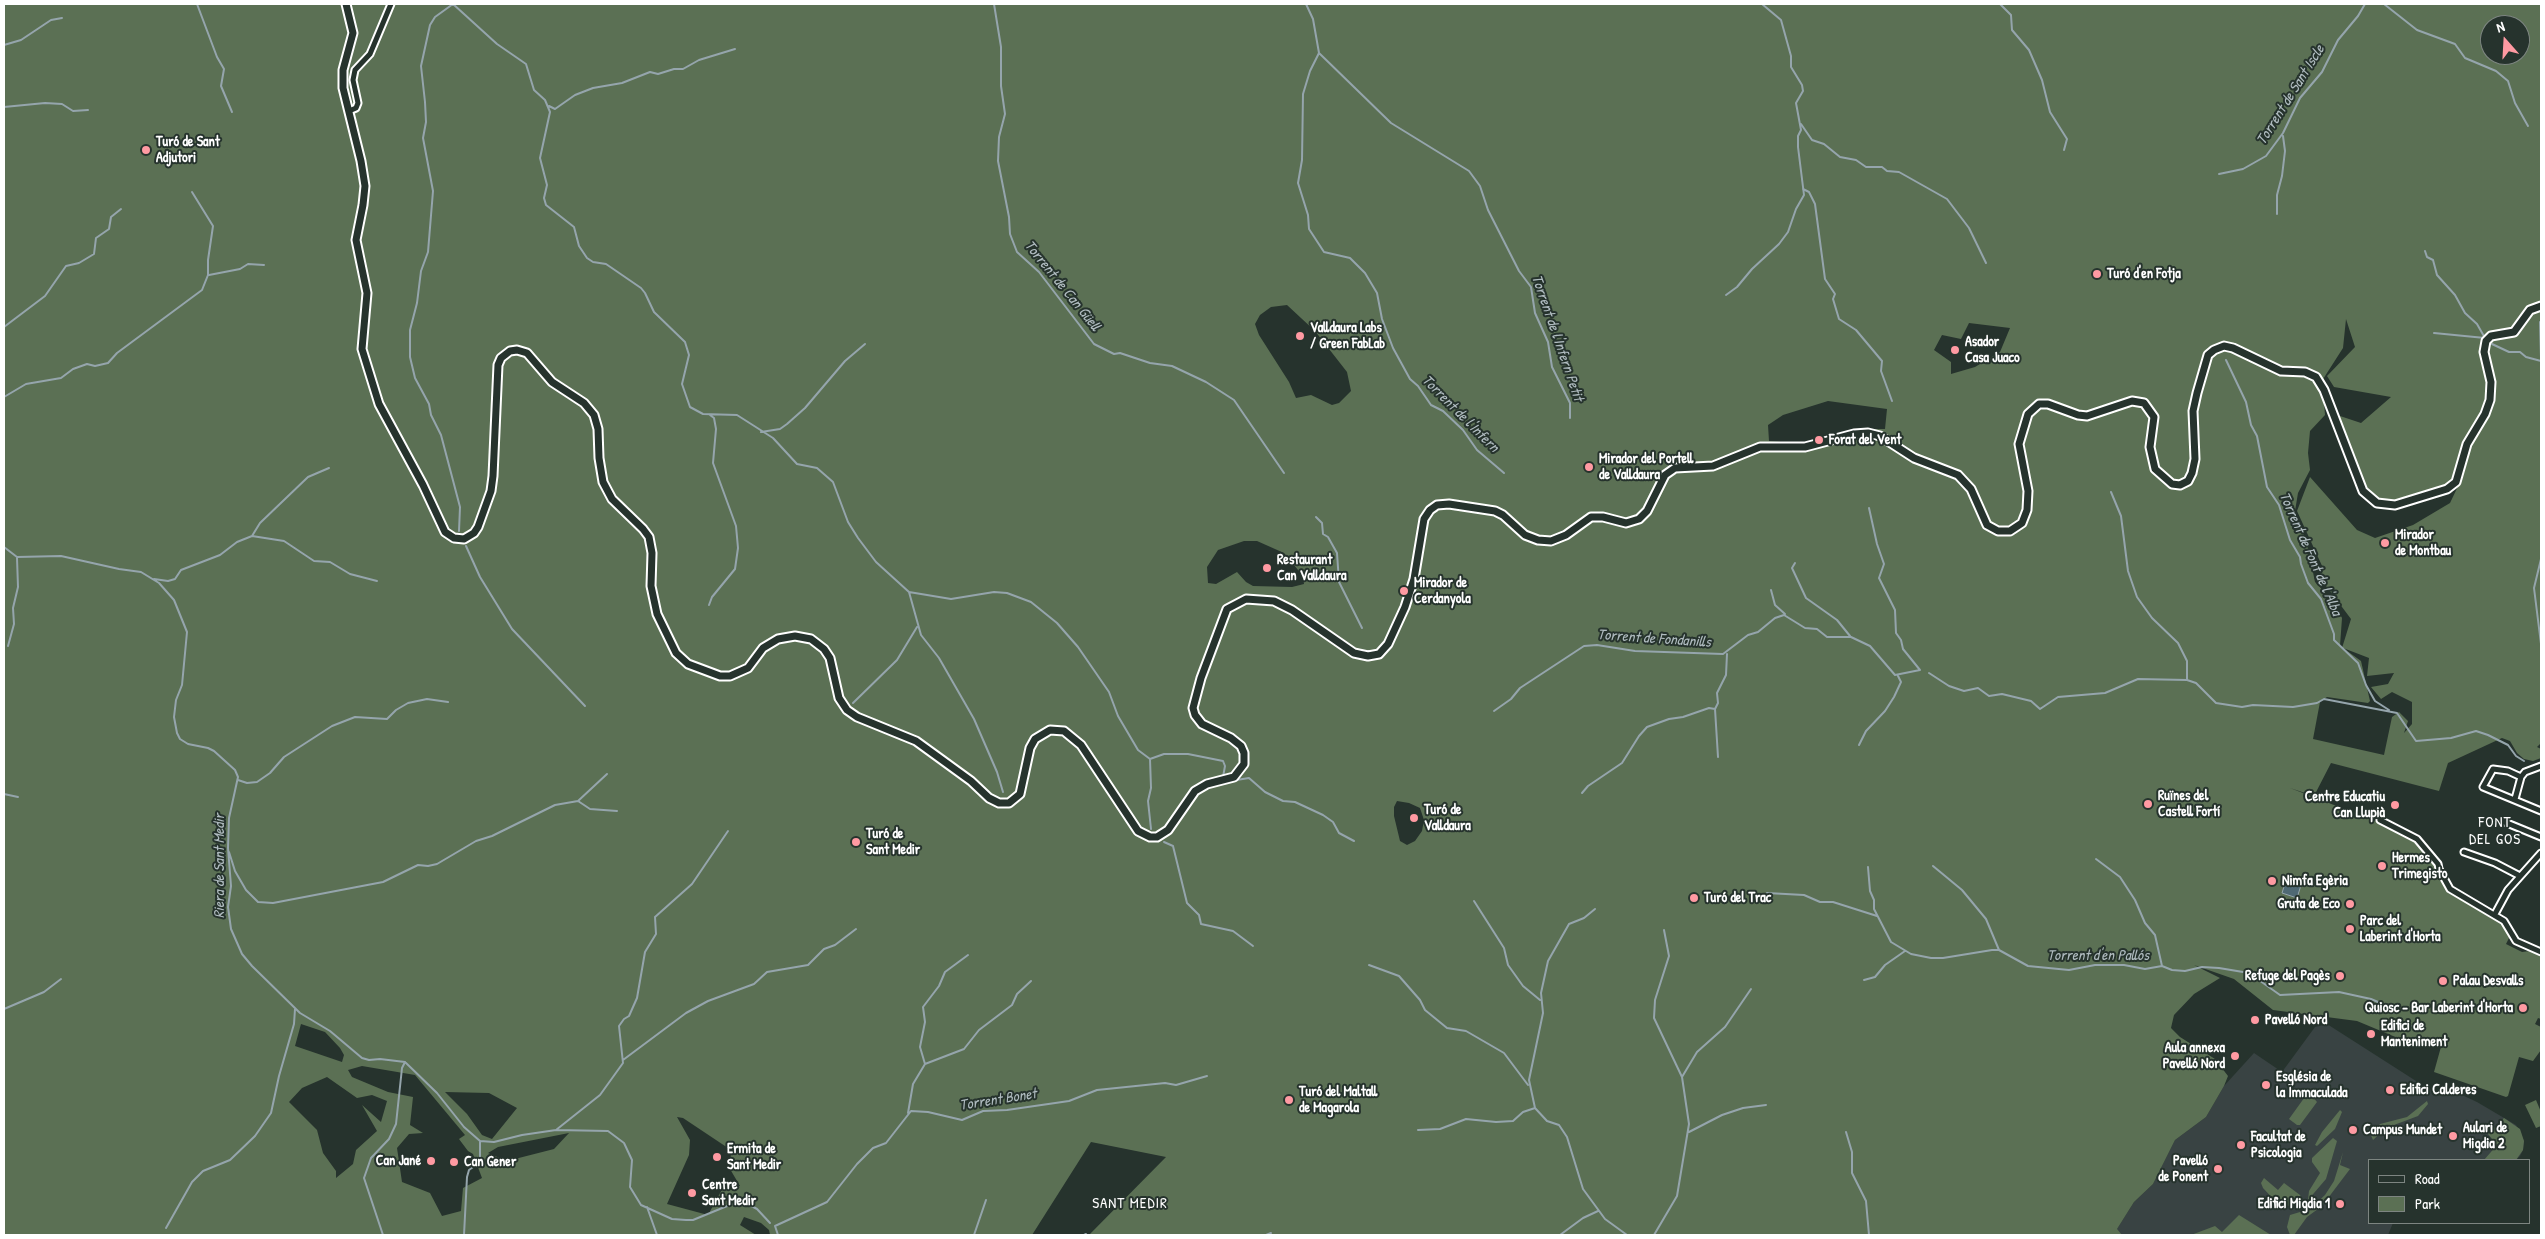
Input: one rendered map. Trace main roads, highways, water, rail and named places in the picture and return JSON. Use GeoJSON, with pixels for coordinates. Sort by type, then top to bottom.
{"type":"FeatureCollection","features":[{"type":"Feature","properties":{"kind":"water"},"geometry":{"type":"Polygon","coordinates":[[[2287,877],[2302,882],[2297,898],[2282,893],[2287,877]]]}},
{"type":"Feature","properties":{"kind":"waterway"},"geometry":{"type":"LineString","coordinates":[[197,4],[217,57],[224,69],[221,86],[232,112]]}},
{"type":"Feature","properties":{"kind":"waterway"},"geometry":{"type":"LineString","coordinates":[[453,4],[497,44],[526,64],[534,90],[545,100],[550,112],[540,158],[547,185],[544,198],[546,205],[574,227],[579,246],[587,258],[593,262],[606,264],[641,288],[654,312],[685,342],[689,355],[682,384],[690,407],[703,414],[737,415],[773,438],[797,464],[817,468],[833,482],[848,522],[858,538],[876,562],[909,592],[921,635],[939,658],[974,719],[997,772],[1003,792]]}},
{"type":"Feature","properties":{"kind":"waterway"},"geometry":{"type":"LineString","coordinates":[[453,4],[435,17],[430,25],[421,66],[426,122],[423,138],[433,191],[428,252],[421,271],[417,303],[410,330],[410,357],[415,378],[429,404],[431,415],[441,435],[460,507],[459,531]]}},
{"type":"Feature","properties":{"kind":"waterway","name":"Torrent de Can Güell"},"geometry":{"type":"LineString","coordinates":[[994,4],[1001,47],[1001,86],[1005,114],[999,137],[998,161],[1009,217],[1010,234],[1017,252],[1039,272],[1094,344],[1114,354],[1120,353],[1150,363],[1172,366],[1206,382],[1234,400],[1284,473]]}},
{"type":"Feature","properties":{"kind":"waterway"},"geometry":{"type":"LineString","coordinates":[[1306,4],[1313,19],[1319,53]]}},
{"type":"Feature","properties":{"kind":"waterway"},"geometry":{"type":"LineString","coordinates":[[1726,295],[1737,287],[1752,269],[1779,244],[1788,232],[1796,209],[1804,195],[1798,147],[1798,136],[1801,130],[1796,103],[1803,91],[1802,85],[1791,67],[1791,56],[1781,20],[1762,4]]}},
{"type":"Feature","properties":{"kind":"waterway"},"geometry":{"type":"LineString","coordinates":[[2000,4],[2011,15],[2012,30],[2029,50],[2042,80],[2050,112],[2067,139],[2064,150]]}},
{"type":"Feature","properties":{"kind":"waterway","name":"Torrent de Sant Iscle"},"geometry":{"type":"LineString","coordinates":[[2219,174],[2243,169],[2266,156],[2283,133],[2300,98],[2322,72],[2338,40],[2358,16],[2365,4]]}},
{"type":"Feature","properties":{"kind":"waterway"},"geometry":{"type":"LineString","coordinates":[[2384,4],[2417,30],[2455,44],[2465,58],[2496,71],[2508,81],[2515,103],[2528,126]]}},
{"type":"Feature","properties":{"kind":"waterway"},"geometry":{"type":"LineString","coordinates":[[4,45],[21,40],[51,20],[62,18]]}},
{"type":"Feature","properties":{"kind":"waterway"},"geometry":{"type":"LineString","coordinates":[[549,106],[555,109],[575,95],[593,88],[622,83],[650,72],[658,74],[674,69],[683,69],[699,60],[735,49]]}},
{"type":"Feature","properties":{"kind":"waterway","name":"Torrent de l'Infern"},"geometry":{"type":"LineString","coordinates":[[1319,53],[1310,71],[1303,94],[1302,160],[1298,183],[1308,215],[1309,229],[1324,252],[1350,258],[1365,273],[1377,293],[1382,319],[1393,348],[1410,379],[1418,386],[1431,405],[1443,411],[1463,430],[1477,450],[1504,473]]}},
{"type":"Feature","properties":{"kind":"waterway","name":"Torrent de l'Infern Petit"},"geometry":{"type":"LineString","coordinates":[[1319,53],[1391,123],[1469,171],[1480,186],[1488,210],[1519,271],[1531,287],[1535,313],[1548,342],[1552,367],[1570,403],[1570,418]]}},
{"type":"Feature","properties":{"kind":"waterway"},"geometry":{"type":"LineString","coordinates":[[4,107],[45,103],[62,104],[73,111],[88,110]]}},
{"type":"Feature","properties":{"kind":"waterway"},"geometry":{"type":"LineString","coordinates":[[1801,124],[1812,140],[1824,144],[1840,157],[1856,160],[1866,167],[1882,167],[1887,171],[1899,172],[1947,199],[1969,228],[1986,263]]}},
{"type":"Feature","properties":{"kind":"waterway"},"geometry":{"type":"LineString","coordinates":[[2277,214],[2277,195],[2282,176],[2285,151],[2283,136]]}},
{"type":"Feature","properties":{"kind":"waterway"},"geometry":{"type":"LineString","coordinates":[[1803,189],[1809,192],[1815,204],[1825,279],[1835,294],[1833,299],[1839,319],[1856,330],[1882,361],[1881,371],[1892,401]]}},
{"type":"Feature","properties":{"kind":"waterway"},"geometry":{"type":"LineString","coordinates":[[4,397],[26,384],[61,378],[73,369],[87,364],[95,366],[108,363],[117,353],[202,290],[208,275],[208,260],[213,226],[192,192]]}},
{"type":"Feature","properties":{"kind":"waterway"},"geometry":{"type":"LineString","coordinates":[[4,327],[45,296],[66,266],[79,263],[94,254],[96,238],[109,229],[111,217],[121,209]]}},
{"type":"Feature","properties":{"kind":"waterway"},"geometry":{"type":"LineString","coordinates":[[2425,251],[2427,257],[2433,260],[2437,275],[2455,295],[2465,313],[2477,324],[2485,338],[2434,333]]}},
{"type":"Feature","properties":{"kind":"waterway"},"geometry":{"type":"LineString","coordinates":[[209,275],[240,269],[248,264],[264,265]]}},
{"type":"Feature","properties":{"kind":"waterway"},"geometry":{"type":"LineString","coordinates":[[2540,322],[2541,358]]}},
{"type":"Feature","properties":{"kind":"waterway"},"geometry":{"type":"LineString","coordinates":[[761,432],[780,429],[787,424],[805,408],[845,361],[865,344]]}},
{"type":"Feature","properties":{"kind":"waterway"},"geometry":{"type":"LineString","coordinates":[[2492,344],[2509,352],[2520,352],[2526,357],[2541,361]]}},
{"type":"Feature","properties":{"kind":"waterway","name":"Torrent de Font de l'Alba"},"geometry":{"type":"LineString","coordinates":[[2226,360],[2246,402],[2251,425],[2257,436],[2267,487],[2279,505],[2290,540],[2300,557],[2308,583],[2321,599],[2334,634],[2334,640],[2358,663],[2366,685],[2375,701],[2389,710]]}},
{"type":"Feature","properties":{"kind":"waterway"},"geometry":{"type":"LineString","coordinates":[[709,605],[712,597],[735,569],[738,548],[736,526],[713,463],[716,429],[714,418],[710,415]]}},
{"type":"Feature","properties":{"kind":"waterway"},"geometry":{"type":"LineString","coordinates":[[252,536],[260,523],[308,477],[329,468]]}},
{"type":"Feature","properties":{"kind":"waterway"},"geometry":{"type":"LineString","coordinates":[[2111,492],[2121,516],[2128,571],[2137,597],[2152,618],[2178,643],[2187,661],[2187,680]]}},
{"type":"Feature","properties":{"kind":"waterway"},"geometry":{"type":"LineString","coordinates":[[1869,508],[1877,544],[1884,564],[1879,578],[1895,610],[1896,633],[1901,640],[1903,649],[1920,670]]}},
{"type":"Feature","properties":{"kind":"waterway","name":"Torrent de Can Güell"},"geometry":{"type":"LineString","coordinates":[[1316,517],[1322,523],[1323,534],[1328,537],[1337,553],[1339,582],[1362,628]]}},
{"type":"Feature","properties":{"kind":"waterway"},"geometry":{"type":"LineString","coordinates":[[154,579],[168,581],[175,579],[181,570],[220,555],[237,542],[252,536],[284,541],[314,561],[330,562],[350,574],[377,581]]}},
{"type":"Feature","properties":{"kind":"waterway"},"geometry":{"type":"LineString","coordinates":[[466,546],[480,577],[512,629],[585,706]]}},
{"type":"Feature","properties":{"kind":"waterway","name":"Riera de Sant Medir"},"geometry":{"type":"LineString","coordinates":[[4,547],[17,557],[61,556],[141,572],[159,583],[174,600],[187,632],[182,685],[176,700],[174,717],[177,733],[180,739],[188,744],[214,751],[235,770],[238,777],[229,818],[228,848],[231,886],[228,907],[231,929],[242,954],[300,1013],[330,1031],[362,1058],[405,1062],[437,1093],[464,1127],[480,1141],[494,1142],[522,1135],[556,1130],[608,1131],[624,1143],[632,1160],[630,1187],[641,1205],[672,1219],[693,1220],[732,1204],[746,1203],[757,1209],[770,1223]]}},
{"type":"Feature","properties":{"kind":"waterway"},"geometry":{"type":"LineString","coordinates":[[8,646],[14,624],[13,608],[18,587],[17,558]]}},
{"type":"Feature","properties":{"kind":"waterway"},"geometry":{"type":"LineString","coordinates":[[2541,559],[2534,588],[2541,644]]}},
{"type":"Feature","properties":{"kind":"waterway"},"geometry":{"type":"LineString","coordinates":[[1795,563],[1792,568],[1806,598],[1837,620],[1850,636]]}},
{"type":"Feature","properties":{"kind":"waterway"},"geometry":{"type":"LineString","coordinates":[[1771,590],[1775,605],[1785,614]]}},
{"type":"Feature","properties":{"kind":"waterway"},"geometry":{"type":"LineString","coordinates":[[909,592],[951,599],[994,592],[1007,593],[1031,602],[1057,623],[1078,647],[1109,692],[1118,716],[1138,750],[1150,759],[1151,788],[1148,801],[1151,829]]}},
{"type":"Feature","properties":{"kind":"waterway","name":"Torrent de Fondanills"},"geometry":{"type":"LineString","coordinates":[[1494,711],[1511,699],[1520,688],[1584,646],[1597,645],[1635,651],[1723,654],[1748,635],[1758,632],[1775,618],[1784,615],[1805,628],[1817,629],[1827,637],[1851,637],[1870,646],[1895,675],[1920,670]]}},
{"type":"Feature","properties":{"kind":"waterway"},"geometry":{"type":"LineString","coordinates":[[853,703],[897,660],[917,627]]}},
{"type":"Feature","properties":{"kind":"waterway"},"geometry":{"type":"LineString","coordinates":[[1582,793],[1588,786],[1622,763],[1647,727],[1709,708],[1715,709],[1718,703],[1717,693],[1726,675],[1727,654]]}},
{"type":"Feature","properties":{"kind":"waterway","name":"Torrent de Fondanills"},"geometry":{"type":"LineString","coordinates":[[1929,673],[1949,686],[1964,691],[1978,688],[1989,696],[2002,694],[2031,701],[2040,709],[2058,697],[2105,693],[2138,679],[2187,680],[2196,683],[2216,703],[2242,707],[2253,705],[2293,707],[2317,703],[2324,699],[2397,713],[2416,741],[2451,738],[2476,731],[2508,745],[2516,756],[2524,761]]}},
{"type":"Feature","properties":{"kind":"waterway"},"geometry":{"type":"LineString","coordinates":[[1859,745],[1866,731],[1885,711],[1894,697],[1901,682],[1898,676]]}},
{"type":"Feature","properties":{"kind":"waterway"},"geometry":{"type":"LineString","coordinates":[[238,780],[247,783],[257,782],[270,773],[284,757],[332,726],[355,717],[387,719],[396,710],[408,703],[427,699],[448,702]]}},
{"type":"Feature","properties":{"kind":"waterway"},"geometry":{"type":"LineString","coordinates":[[1715,709],[1718,757]]}},
{"type":"Feature","properties":{"kind":"waterway"},"geometry":{"type":"LineString","coordinates":[[1150,759],[1164,754],[1188,754],[1223,761],[1225,766],[1223,777]]}},
{"type":"Feature","properties":{"kind":"waterway"},"geometry":{"type":"LineString","coordinates":[[229,852],[235,871],[246,890],[258,902],[273,903],[383,882],[418,865],[428,866],[437,864],[476,841],[492,836],[555,805],[578,801],[607,774]]}},
{"type":"Feature","properties":{"kind":"waterway"},"geometry":{"type":"LineString","coordinates":[[1224,782],[1249,778],[1265,792],[1283,801],[1295,802],[1323,815],[1333,822],[1339,833],[1354,841]]}},
{"type":"Feature","properties":{"kind":"waterway"},"geometry":{"type":"LineString","coordinates":[[4,794],[18,797]]}},
{"type":"Feature","properties":{"kind":"waterway"},"geometry":{"type":"LineString","coordinates":[[578,801],[590,809],[617,811]]}},
{"type":"Feature","properties":{"kind":"waterway"},"geometry":{"type":"LineString","coordinates":[[556,1130],[600,1095],[623,1063],[619,1026],[629,1016],[637,998],[645,952],[656,934],[655,917],[692,884],[728,831]]}},
{"type":"Feature","properties":{"kind":"waterway"},"geometry":{"type":"LineString","coordinates":[[1164,842],[1173,846],[1187,903],[1199,915],[1201,924],[1233,931],[1253,946]]}},
{"type":"Feature","properties":{"kind":"waterway"},"geometry":{"type":"LineString","coordinates":[[2096,859],[2120,877],[2135,900],[2145,923],[2155,935],[2162,966]]}},
{"type":"Feature","properties":{"kind":"waterway"},"geometry":{"type":"LineString","coordinates":[[1933,866],[1962,890],[1986,919],[1999,950]]}},
{"type":"Feature","properties":{"kind":"waterway","name":"Torrent d'en Pallós"},"geometry":{"type":"LineString","coordinates":[[1868,867],[1874,909],[1891,942],[1911,954],[1943,958],[1999,950],[2028,966],[2069,970],[2095,965],[2124,965],[2145,969],[2162,966],[2172,970],[2185,971],[2202,967],[2219,968],[2249,973],[2280,995],[2339,992],[2371,999],[2385,1005],[2394,1013]]}},
{"type":"Feature","properties":{"kind":"waterway"},"geometry":{"type":"LineString","coordinates":[[1767,893],[1804,895],[1820,902],[1833,902],[1877,916]]}},
{"type":"Feature","properties":{"kind":"waterway"},"geometry":{"type":"LineString","coordinates":[[1474,901],[1504,948],[1508,965],[1523,986],[1540,1000]]}},
{"type":"Feature","properties":{"kind":"waterway"},"geometry":{"type":"LineString","coordinates":[[1595,909],[1584,918],[1569,924],[1548,961],[1541,993],[1543,1013],[1529,1080],[1535,1108],[1547,1121],[1559,1125],[1567,1137],[1583,1189],[1605,1219],[1627,1235]]}},
{"type":"Feature","properties":{"kind":"waterway"},"geometry":{"type":"LineString","coordinates":[[623,1060],[686,1013],[708,1001],[754,984],[767,972],[808,965],[824,949],[835,945],[856,929]]}},
{"type":"Feature","properties":{"kind":"waterway"},"geometry":{"type":"LineString","coordinates":[[1654,1235],[1677,1196],[1689,1124],[1682,1077],[1654,1018],[1655,1000],[1669,956],[1664,930]]}},
{"type":"Feature","properties":{"kind":"waterway"},"geometry":{"type":"LineString","coordinates":[[1864,980],[1875,977],[1885,965],[1905,951]]}},
{"type":"Feature","properties":{"kind":"waterway"},"geometry":{"type":"LineString","coordinates":[[908,1113],[913,1084],[925,1064],[920,1047],[925,1022],[923,1007],[939,986],[945,972],[968,955]]}},
{"type":"Feature","properties":{"kind":"waterway"},"geometry":{"type":"LineString","coordinates":[[1369,965],[1399,976],[1420,1000],[1425,1010],[1447,1028],[1466,1031],[1504,1053],[1528,1085]]}},
{"type":"Feature","properties":{"kind":"waterway"},"geometry":{"type":"LineString","coordinates":[[4,1009],[44,992],[61,979]]}},
{"type":"Feature","properties":{"kind":"waterway"},"geometry":{"type":"LineString","coordinates":[[925,1064],[964,1049],[979,1030],[1012,1005],[1017,994],[1031,981]]}},
{"type":"Feature","properties":{"kind":"waterway"},"geometry":{"type":"LineString","coordinates":[[1682,1077],[1697,1052],[1725,1027],[1751,989]]}},
{"type":"Feature","properties":{"kind":"waterway"},"geometry":{"type":"LineString","coordinates":[[166,1228],[192,1182],[203,1171],[230,1160],[255,1136],[271,1113],[279,1076],[294,1024],[295,1009]]}},
{"type":"Feature","properties":{"kind":"waterway"},"geometry":{"type":"LineString","coordinates":[[2398,1018],[2401,1024],[2411,1026]]}},
{"type":"Feature","properties":{"kind":"waterway"},"geometry":{"type":"LineString","coordinates":[[383,1235],[364,1178],[371,1158],[389,1139],[396,1124],[402,1068],[405,1062]]}},
{"type":"Feature","properties":{"kind":"waterway","name":"Torrent Bonet"},"geometry":{"type":"LineString","coordinates":[[778,1235],[775,1226],[827,1202],[857,1164],[873,1148],[886,1143],[911,1111],[928,1112],[962,1120],[983,1111],[1007,1110],[1069,1101],[1097,1090],[1165,1083],[1176,1085],[1207,1076]]}},
{"type":"Feature","properties":{"kind":"waterway"},"geometry":{"type":"LineString","coordinates":[[1689,1132],[1722,1115],[1743,1108],[1766,1105]]}},
{"type":"Feature","properties":{"kind":"waterway"},"geometry":{"type":"LineString","coordinates":[[1418,1130],[1440,1129],[1466,1119],[1496,1122],[1513,1121],[1523,1112],[1535,1108]]}},
{"type":"Feature","properties":{"kind":"waterway"},"geometry":{"type":"LineString","coordinates":[[1846,1132],[1852,1152],[1852,1173],[1866,1201],[1869,1235]]}},
{"type":"Feature","properties":{"kind":"waterway"},"geometry":{"type":"LineString","coordinates":[[464,1235],[467,1177],[469,1170],[480,1162],[480,1141]]}},
{"type":"Feature","properties":{"kind":"waterway"},"geometry":{"type":"LineString","coordinates":[[974,1235],[986,1200]]}},
{"type":"Feature","properties":{"kind":"waterway"},"geometry":{"type":"LineString","coordinates":[[647,1207],[657,1235]]}},
{"type":"Feature","properties":{"kind":"waterway"},"geometry":{"type":"LineString","coordinates":[[1560,1235],[1583,1218],[1598,1211]]}},
{"type":"Feature","properties":{"kind":"waterway"},"geometry":{"type":"LineString","coordinates":[[1266,1235],[1271,1233]]}},
{"type":"Feature","properties":{"kind":"place","name":"Turó de Sant Adjutori"},"geometry":{"type":"Point","coordinates":[146,150]}},
{"type":"Feature","properties":{"kind":"place","name":"Turó d'en Fotja"},"geometry":{"type":"Point","coordinates":[2097,274]}},
{"type":"Feature","properties":{"kind":"place","name":"Valldaura Labs / Green FabLab"},"geometry":{"type":"Point","coordinates":[1300,336]}},
{"type":"Feature","properties":{"kind":"place","name":"Asador Casa Juaco"},"geometry":{"type":"Point","coordinates":[1955,350]}},
{"type":"Feature","properties":{"kind":"place","name":"Forat del Vent"},"geometry":{"type":"Point","coordinates":[1819,440]}},
{"type":"Feature","properties":{"kind":"place","name":"Mirador del Portell de Valldaura"},"geometry":{"type":"Point","coordinates":[1589,467]}},
{"type":"Feature","properties":{"kind":"place","name":"Mirador de Montbau"},"geometry":{"type":"Point","coordinates":[2385,543]}},
{"type":"Feature","properties":{"kind":"place","name":"Restaurant Can Valldaura"},"geometry":{"type":"Point","coordinates":[1267,568]}},
{"type":"Feature","properties":{"kind":"place","name":"Mirador de Cerdanyola"},"geometry":{"type":"Point","coordinates":[1404,591]}},
{"type":"Feature","properties":{"kind":"place","name":"Ruïnes del Castell Fortí"},"geometry":{"type":"Point","coordinates":[2148,804]}},
{"type":"Feature","properties":{"kind":"place","name":"Centre Educatiu Can Llupià"},"geometry":{"type":"Point","coordinates":[2395,805]}},
{"type":"Feature","properties":{"kind":"place","name":"Turó de Valldaura"},"geometry":{"type":"Point","coordinates":[1414,818]}},
{"type":"Feature","properties":{"kind":"place","name":"Turó de Sant Medir"},"geometry":{"type":"Point","coordinates":[856,842]}},
{"type":"Feature","properties":{"kind":"place","name":"Hermes Trimegisto"},"geometry":{"type":"Point","coordinates":[2382,866]}},
{"type":"Feature","properties":{"kind":"place","name":"Nimfa Egèria"},"geometry":{"type":"Point","coordinates":[2272,881]}},
{"type":"Feature","properties":{"kind":"place","name":"Turó del Trac"},"geometry":{"type":"Point","coordinates":[1694,898]}},
{"type":"Feature","properties":{"kind":"place","name":"Gruta de Eco"},"geometry":{"type":"Point","coordinates":[2350,904]}},
{"type":"Feature","properties":{"kind":"place","name":"Parc del Laberint d'Horta"},"geometry":{"type":"Point","coordinates":[2350,929]}},
{"type":"Feature","properties":{"kind":"place","name":"Refuge del Pagès"},"geometry":{"type":"Point","coordinates":[2340,976]}},
{"type":"Feature","properties":{"kind":"place","name":"Palau Desvalls"},"geometry":{"type":"Point","coordinates":[2443,981]}},
{"type":"Feature","properties":{"kind":"place","name":"Quiosc - Bar Laberint d'Horta"},"geometry":{"type":"Point","coordinates":[2523,1008]}},
{"type":"Feature","properties":{"kind":"place","name":"Pavelló Nord"},"geometry":{"type":"Point","coordinates":[2255,1020]}},
{"type":"Feature","properties":{"kind":"place","name":"Edifici de Manteniment"},"geometry":{"type":"Point","coordinates":[2371,1034]}},
{"type":"Feature","properties":{"kind":"place","name":"Aula annexa Pavelló Nord"},"geometry":{"type":"Point","coordinates":[2235,1056]}},
{"type":"Feature","properties":{"kind":"place","name":"Església de la Immaculada"},"geometry":{"type":"Point","coordinates":[2266,1085]}},
{"type":"Feature","properties":{"kind":"place","name":"Edifici Calderes"},"geometry":{"type":"Point","coordinates":[2390,1090]}},
{"type":"Feature","properties":{"kind":"place","name":"Turó del Maltall de Magarola"},"geometry":{"type":"Point","coordinates":[1289,1100]}},
{"type":"Feature","properties":{"kind":"place","name":"Campus Mundet"},"geometry":{"type":"Point","coordinates":[2353,1130]}},
{"type":"Feature","properties":{"kind":"place","name":"Aulari de Migdia 2"},"geometry":{"type":"Point","coordinates":[2453,1136]}},
{"type":"Feature","properties":{"kind":"place","name":"Facultat de Psicologia"},"geometry":{"type":"Point","coordinates":[2241,1145]}},
{"type":"Feature","properties":{"kind":"place","name":"Ermita de Sant Medir"},"geometry":{"type":"Point","coordinates":[717,1157]}},
{"type":"Feature","properties":{"kind":"place","name":"Can Jané"},"geometry":{"type":"Point","coordinates":[431,1161]}},
{"type":"Feature","properties":{"kind":"place","name":"Can Gener"},"geometry":{"type":"Point","coordinates":[454,1162]}},
{"type":"Feature","properties":{"kind":"place","name":"Pavelló de Ponent"},"geometry":{"type":"Point","coordinates":[2218,1169]}},
{"type":"Feature","properties":{"kind":"place","name":"Centre Sant Medir"},"geometry":{"type":"Point","coordinates":[692,1193]}},
{"type":"Feature","properties":{"kind":"place","name":"Edifici Migdia 1"},"geometry":{"type":"Point","coordinates":[2340,1204]}},
{"type":"Feature","properties":{"kind":"district","name":"FONT DEL GOS"},"geometry":{"type":"Point","coordinates":[2495,832]}},
{"type":"Feature","properties":{"kind":"district","name":"SANT MEDIR"},"geometry":{"type":"Point","coordinates":[1130,1204]}}]}
